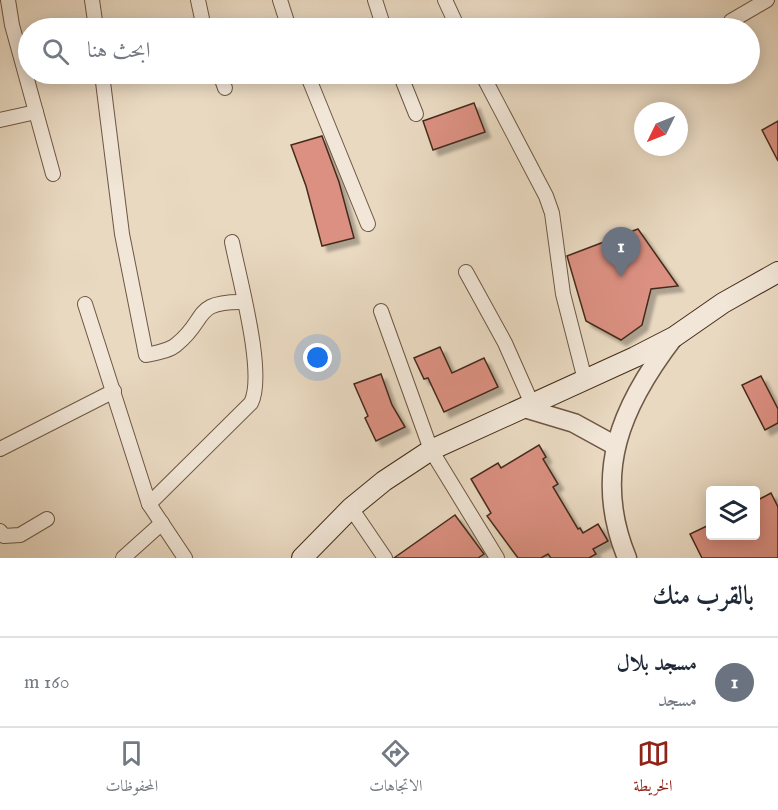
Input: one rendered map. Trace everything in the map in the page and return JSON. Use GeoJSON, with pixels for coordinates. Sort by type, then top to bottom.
{"type":"FeatureCollection","features":[{"type":"Feature","properties":{"kind":"main road"},"geometry":{"type":"LineString","coordinates":[[302,558],[351,508],[384,481],[431,450],[674,337],[723,303],[778,272]]}},
{"type":"Feature","properties":{"kind":"street"},"geometry":{"type":"LineString","coordinates":[[8,0],[18,47]]}},
{"type":"Feature","properties":{"kind":"street"},"geometry":{"type":"LineString","coordinates":[[92,0],[95,18]]}},
{"type":"Feature","properties":{"kind":"street"},"geometry":{"type":"LineString","coordinates":[[198,0],[202,18]]}},
{"type":"Feature","properties":{"kind":"street"},"geometry":{"type":"LineString","coordinates":[[280,0],[286,18]]}},
{"type":"Feature","properties":{"kind":"street"},"geometry":{"type":"LineString","coordinates":[[375,0],[381,18]]}},
{"type":"Feature","properties":{"kind":"street"},"geometry":{"type":"LineString","coordinates":[[445,0],[453,18]]}},
{"type":"Feature","properties":{"kind":"street"},"geometry":{"type":"LineString","coordinates":[[736,18],[767,0]]}},
{"type":"Feature","properties":{"kind":"street"},"geometry":{"type":"LineString","coordinates":[[772,0],[778,10]]}},
{"type":"Feature","properties":{"kind":"street"},"geometry":{"type":"LineString","coordinates":[[28,84],[52,174]]}},
{"type":"Feature","properties":{"kind":"street"},"geometry":{"type":"LineString","coordinates":[[103,84],[122,234],[146,355],[176,345],[206,308],[221,301],[244,302]]}},
{"type":"Feature","properties":{"kind":"street"},"geometry":{"type":"LineString","coordinates":[[224,84],[225,88]]}},
{"type":"Feature","properties":{"kind":"street"},"geometry":{"type":"LineString","coordinates":[[311,84],[368,224]]}},
{"type":"Feature","properties":{"kind":"street"},"geometry":{"type":"LineString","coordinates":[[404,84],[416,114]]}},
{"type":"Feature","properties":{"kind":"street"},"geometry":{"type":"LineString","coordinates":[[487,84],[546,196],[552,213],[562,294],[585,380]]}},
{"type":"Feature","properties":{"kind":"street"},"geometry":{"type":"LineString","coordinates":[[0,120],[36,112]]}},
{"type":"Feature","properties":{"kind":"street"},"geometry":{"type":"LineString","coordinates":[[149,504],[251,403],[256,394],[253,351],[232,242]]}},
{"type":"Feature","properties":{"kind":"street"},"geometry":{"type":"LineString","coordinates":[[466,272],[505,343],[528,406],[574,423],[616,446]]}},
{"type":"Feature","properties":{"kind":"street"},"geometry":{"type":"LineString","coordinates":[[85,304],[149,504],[185,558]]}},
{"type":"Feature","properties":{"kind":"street"},"geometry":{"type":"LineString","coordinates":[[381,311],[431,450],[497,558]]}},
{"type":"Feature","properties":{"kind":"street"},"geometry":{"type":"LineString","coordinates":[[627,558],[618,533],[612,502],[616,446],[620,428],[633,397],[653,364],[674,337]]}},
{"type":"Feature","properties":{"kind":"street"},"geometry":{"type":"LineString","coordinates":[[0,449],[114,391]]}},
{"type":"Feature","properties":{"kind":"street"},"geometry":{"type":"LineString","coordinates":[[351,508],[384,558]]}},
{"type":"Feature","properties":{"kind":"street"},"geometry":{"type":"LineString","coordinates":[[0,531],[4,536],[14,537],[47,519]]}},
{"type":"Feature","properties":{"kind":"street"},"geometry":{"type":"LineString","coordinates":[[123,558],[162,523]]}},
{"type":"Feature","properties":{"kind":"building"},"geometry":{"type":"Polygon","coordinates":[[[474,103],[485,132],[433,150],[423,121],[474,103]]]}},
{"type":"Feature","properties":{"kind":"building"},"geometry":{"type":"Polygon","coordinates":[[[778,121],[778,161],[762,130],[778,121]]]}},
{"type":"Feature","properties":{"kind":"building"},"geometry":{"type":"Polygon","coordinates":[[[322,136],[339,182],[354,238],[322,246],[306,186],[291,145],[322,136]]]}},
{"type":"Feature","properties":{"kind":"building"},"geometry":{"type":"Polygon","coordinates":[[[638,229],[678,286],[651,289],[642,325],[621,340],[586,321],[567,256],[638,229]]]}},
{"type":"Feature","properties":{"kind":"building"},"geometry":{"type":"Polygon","coordinates":[[[440,347],[452,373],[484,358],[498,387],[444,412],[428,378],[424,379],[414,358],[440,347]]]}},
{"type":"Feature","properties":{"kind":"building"},"geometry":{"type":"Polygon","coordinates":[[[381,374],[392,405],[405,427],[376,441],[365,418],[368,416],[354,384],[381,374]]]}},
{"type":"Feature","properties":{"kind":"building"},"geometry":{"type":"Polygon","coordinates":[[[761,376],[778,409],[778,423],[765,430],[742,385],[761,376]]]}},
{"type":"Feature","properties":{"kind":"building"},"geometry":{"type":"Polygon","coordinates":[[[539,445],[546,457],[543,459],[558,484],[553,487],[578,529],[580,528],[583,533],[598,524],[608,541],[593,549],[596,554],[589,558],[551,558],[548,554],[541,558],[518,558],[487,516],[491,513],[471,479],[498,463],[501,468],[539,445]]]}},
{"type":"Feature","properties":{"kind":"building"},"geometry":{"type":"Polygon","coordinates":[[[771,493],[778,507],[778,558],[702,558],[690,534],[706,526],[706,540],[760,540],[760,499],[771,493]]]}},
{"type":"Feature","properties":{"kind":"building"},"geometry":{"type":"Polygon","coordinates":[[[455,515],[484,554],[478,558],[394,558],[455,515]]]}},
{"type":"Feature","properties":{"kind":"place","name":"مسجد بلال"},"geometry":{"type":"Point","coordinates":[621,277]}}]}
